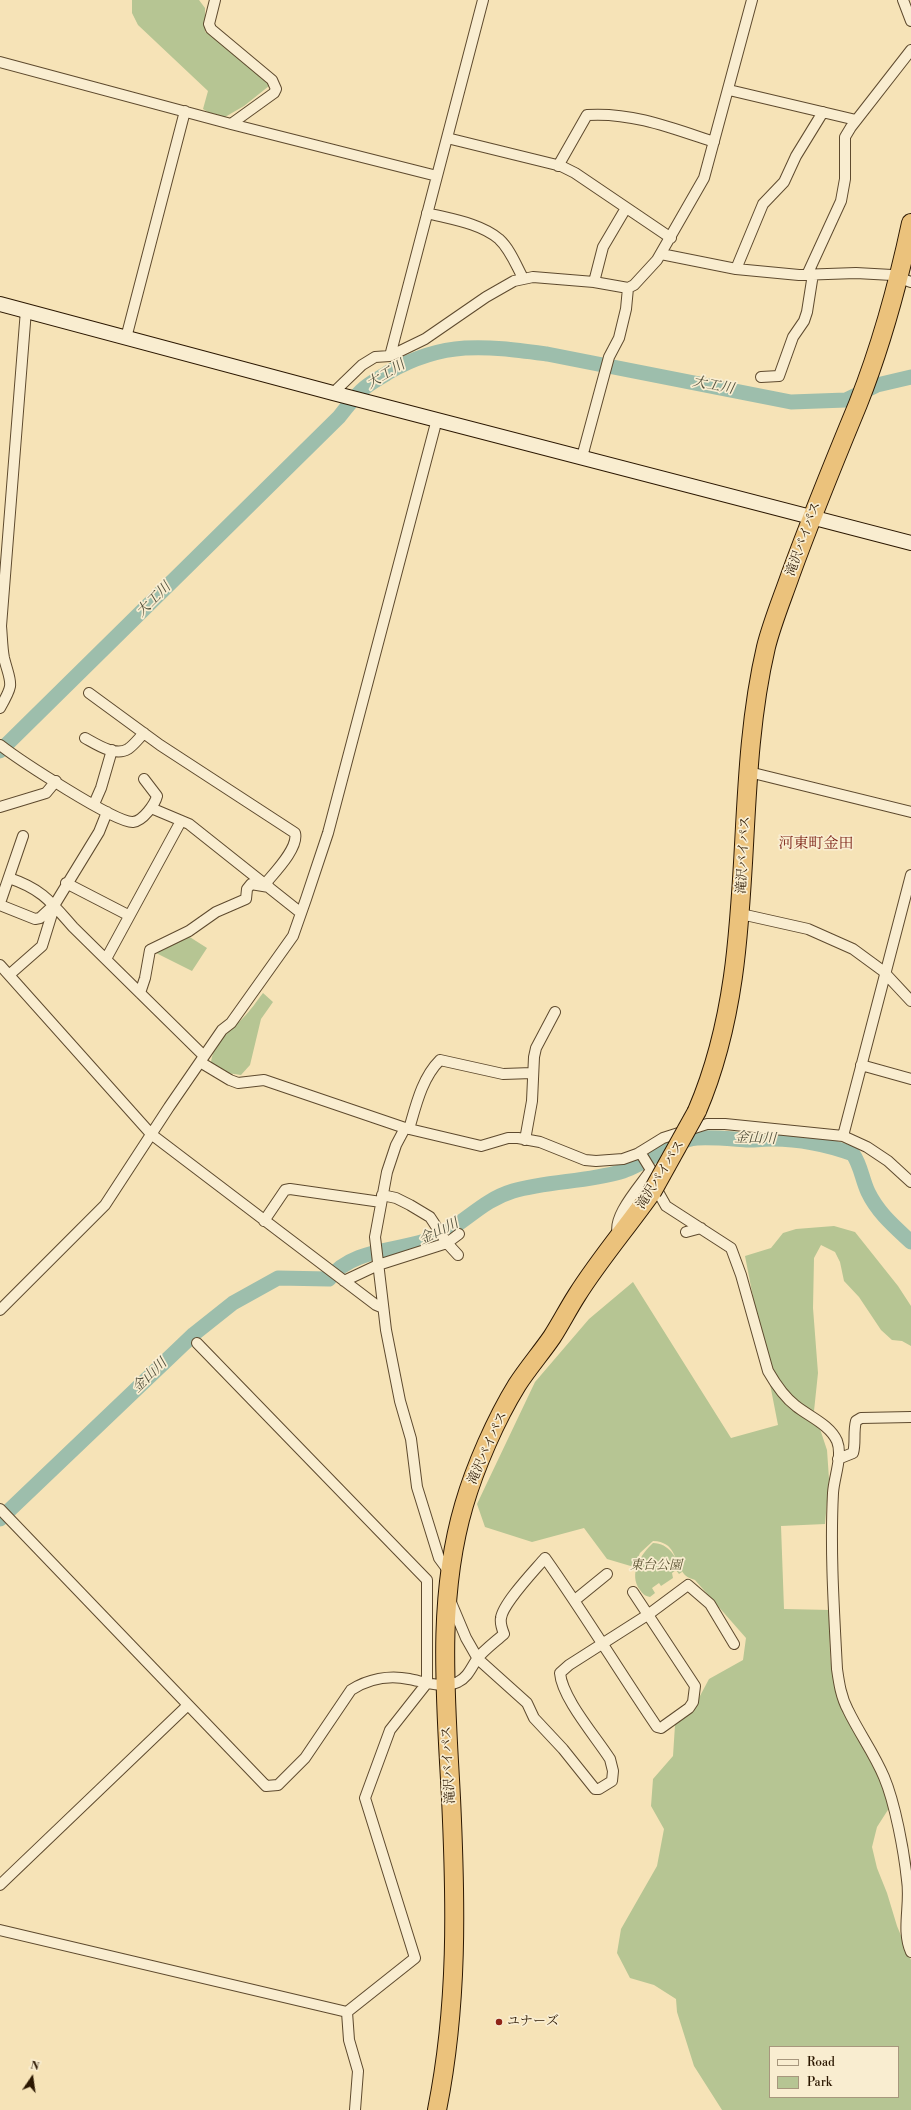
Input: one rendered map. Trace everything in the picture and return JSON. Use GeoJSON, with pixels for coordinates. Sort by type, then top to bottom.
{"type":"FeatureCollection","features":[{"type":"Feature","properties":{"kind":"highway","name":"滝沢バイパス"},"geometry":{"type":"LineString","coordinates":[[436,2110],[450,2029],[453,1983],[452,1836],[446,1685],[448,1595],[450,1573],[464,1506],[479,1464],[503,1411],[518,1384],[553,1335],[578,1294],[652,1192],[697,1111],[711,1076],[726,1024],[734,974],[741,914],[753,712],[767,643],[811,516],[852,417],[905,279],[911,223]]}},
{"type":"Feature","properties":{"kind":"street"},"geometry":{"type":"LineString","coordinates":[[215,0],[209,24],[211,29],[272,80],[276,89],[274,93],[231,124]]}},
{"type":"Feature","properties":{"kind":"street"},"geometry":{"type":"LineString","coordinates":[[390,356],[483,0]]}},
{"type":"Feature","properties":{"kind":"street"},"geometry":{"type":"LineString","coordinates":[[333,394],[362,365],[375,357],[390,356],[425,339],[486,297],[523,278],[533,277],[594,282],[628,288],[634,285],[660,254],[671,238],[704,178],[729,90],[752,0]]}},
{"type":"Feature","properties":{"kind":"street"},"geometry":{"type":"LineString","coordinates":[[903,0],[911,21]]}},
{"type":"Feature","properties":{"kind":"street"},"geometry":{"type":"LineString","coordinates":[[761,377],[779,376],[794,337],[804,321],[807,312],[810,274],[841,201],[845,179],[845,138],[856,120],[911,50]]}},
{"type":"Feature","properties":{"kind":"street"},"geometry":{"type":"LineString","coordinates":[[0,62],[231,124],[437,176]]}},
{"type":"Feature","properties":{"kind":"street"},"geometry":{"type":"LineString","coordinates":[[729,90],[856,120]]}},
{"type":"Feature","properties":{"kind":"street"},"geometry":{"type":"LineString","coordinates":[[126,338],[185,111]]}},
{"type":"Feature","properties":{"kind":"street"},"geometry":{"type":"LineString","coordinates":[[736,270],[763,204],[784,182],[796,156],[823,112]]}},
{"type":"Feature","properties":{"kind":"street"},"geometry":{"type":"LineString","coordinates":[[558,166],[587,115],[630,117],[652,122],[714,142]]}},
{"type":"Feature","properties":{"kind":"street"},"geometry":{"type":"LineString","coordinates":[[447,138],[558,166],[575,173],[671,238]]}},
{"type":"Feature","properties":{"kind":"street"},"geometry":{"type":"LineString","coordinates":[[594,282],[604,247],[626,208]]}},
{"type":"Feature","properties":{"kind":"street"},"geometry":{"type":"LineString","coordinates":[[427,213],[488,231],[500,240],[509,251],[523,278]]}},
{"type":"Feature","properties":{"kind":"street"},"geometry":{"type":"LineString","coordinates":[[660,254],[736,270],[810,274],[856,273],[892,275],[905,279]]}},
{"type":"Feature","properties":{"kind":"street"},"geometry":{"type":"LineString","coordinates":[[582,457],[608,357],[618,338],[626,310],[628,288]]}},
{"type":"Feature","properties":{"kind":"street"},"geometry":{"type":"LineString","coordinates":[[0,304],[333,394],[437,419],[911,543]]}},
{"type":"Feature","properties":{"kind":"street"},"geometry":{"type":"LineString","coordinates":[[0,708],[9,693],[12,682],[4,657],[1,626],[26,310]]}},
{"type":"Feature","properties":{"kind":"street"},"geometry":{"type":"LineString","coordinates":[[0,1310],[105,1205],[202,1059],[277,961],[293,936],[328,833],[437,419]]}},
{"type":"Feature","properties":{"kind":"street"},"geometry":{"type":"LineString","coordinates":[[89,693],[144,733],[295,833],[291,849],[267,885]]}},
{"type":"Feature","properties":{"kind":"street"},"geometry":{"type":"LineString","coordinates":[[85,738],[102,747],[122,752],[128,749],[144,733]]}},
{"type":"Feature","properties":{"kind":"street"},"geometry":{"type":"LineString","coordinates":[[0,745],[107,812],[135,822],[156,804],[157,796],[144,780]]}},
{"type":"Feature","properties":{"kind":"street"},"geometry":{"type":"LineString","coordinates":[[94,804],[112,750]]}},
{"type":"Feature","properties":{"kind":"street"},"geometry":{"type":"LineString","coordinates":[[749,772],[911,812]]}},
{"type":"Feature","properties":{"kind":"street"},"geometry":{"type":"LineString","coordinates":[[0,807],[46,793],[56,781]]}},
{"type":"Feature","properties":{"kind":"street"},"geometry":{"type":"LineString","coordinates":[[151,808],[195,828],[301,913]]}},
{"type":"Feature","properties":{"kind":"street"},"geometry":{"type":"LineString","coordinates":[[10,975],[42,946],[55,904],[66,883],[99,832],[107,812]]}},
{"type":"Feature","properties":{"kind":"street"},"geometry":{"type":"LineString","coordinates":[[106,959],[128,915],[181,821]]}},
{"type":"Feature","properties":{"kind":"street"},"geometry":{"type":"LineString","coordinates":[[23,836],[6,879],[0,904],[35,919],[40,918],[55,904]]}},
{"type":"Feature","properties":{"kind":"street"},"geometry":{"type":"LineString","coordinates":[[843,1136],[911,875]]}},
{"type":"Feature","properties":{"kind":"street"},"geometry":{"type":"LineString","coordinates":[[6,879],[24,883],[55,904],[73,927],[140,993],[202,1059],[230,1080],[247,1083],[264,1080],[407,1129],[481,1146],[508,1138],[540,1142],[585,1160],[596,1161],[623,1159],[640,1152],[663,1138],[707,1124],[725,1124],[843,1136],[867,1147],[883,1157],[911,1182]]}},
{"type":"Feature","properties":{"kind":"street"},"geometry":{"type":"LineString","coordinates":[[66,883],[128,915]]}},
{"type":"Feature","properties":{"kind":"street"},"geometry":{"type":"LineString","coordinates":[[140,993],[145,978],[150,950],[189,931],[216,912],[246,899],[247,889],[251,884],[267,885]]}},
{"type":"Feature","properties":{"kind":"street"},"geometry":{"type":"LineString","coordinates":[[741,914],[808,929],[853,949],[885,974],[911,1001]]}},
{"type":"Feature","properties":{"kind":"street"},"geometry":{"type":"LineString","coordinates":[[0,965],[151,1134],[264,1221],[376,1305],[383,1308]]}},
{"type":"Feature","properties":{"kind":"street"},"geometry":{"type":"LineString","coordinates":[[525,1140],[532,1101],[532,1073],[536,1048],[555,1012]]}},
{"type":"Feature","properties":{"kind":"street"},"geometry":{"type":"LineString","coordinates":[[450,1573],[439,1558],[417,1486],[411,1440],[400,1401],[383,1308],[375,1236],[392,1156],[407,1129],[423,1086],[432,1068],[440,1060],[503,1074],[532,1073]]}},
{"type":"Feature","properties":{"kind":"street"},"geometry":{"type":"LineString","coordinates":[[861,1065],[911,1079]]}},
{"type":"Feature","properties":{"kind":"street"},"geometry":{"type":"LineString","coordinates":[[620,1238],[617,1233],[620,1213],[651,1170],[640,1152]]}},
{"type":"Feature","properties":{"kind":"street"},"geometry":{"type":"LineString","coordinates":[[648,1174],[666,1206],[731,1248],[741,1275],[768,1371],[776,1385],[796,1406],[832,1432],[838,1446],[838,1459],[833,1492],[837,1669],[840,1687],[847,1709],[881,1771],[888,1789],[908,1881],[909,1905],[906,1931],[911,1952]]}},
{"type":"Feature","properties":{"kind":"street"},"geometry":{"type":"LineString","coordinates":[[264,1221],[285,1190],[290,1189],[382,1199],[396,1198],[430,1218],[447,1243],[458,1255]]}},
{"type":"Feature","properties":{"kind":"street"},"geometry":{"type":"LineString","coordinates":[[686,1232],[701,1228]]}},
{"type":"Feature","properties":{"kind":"street"},"geometry":{"type":"LineString","coordinates":[[344,1281],[378,1265],[447,1243],[459,1234]]}},
{"type":"Feature","properties":{"kind":"street"},"geometry":{"type":"LineString","coordinates":[[197,1343],[427,1580],[427,1683],[390,1730],[365,1798],[415,1958],[347,2012]]}},
{"type":"Feature","properties":{"kind":"street"},"geometry":{"type":"LineString","coordinates":[[838,1459],[853,1453],[855,1425],[861,1418],[911,1417]]}},
{"type":"Feature","properties":{"kind":"street"},"geometry":{"type":"LineString","coordinates":[[0,1509],[266,1786],[273,1787],[278,1785],[304,1758],[324,1732],[351,1690],[372,1680],[390,1678],[409,1679],[446,1685],[457,1683],[468,1676],[478,1658],[504,1634],[501,1619],[503,1611],[519,1588],[545,1558],[575,1600],[602,1645],[657,1727],[661,1728],[689,1708],[693,1702],[695,1686],[649,1614],[633,1592]]}},
{"type":"Feature","properties":{"kind":"street"},"geometry":{"type":"LineString","coordinates":[[575,1600],[607,1574]]}},
{"type":"Feature","properties":{"kind":"street"},"geometry":{"type":"LineString","coordinates":[[448,1595],[466,1638],[478,1658],[527,1703],[534,1718],[541,1727],[563,1748],[595,1789],[599,1789],[612,1781],[613,1771],[610,1759],[567,1695],[561,1683],[560,1674],[569,1665],[649,1614],[688,1585],[710,1604],[734,1644]]}},
{"type":"Feature","properties":{"kind":"street"},"geometry":{"type":"LineString","coordinates":[[0,1885],[188,1705]]}},
{"type":"Feature","properties":{"kind":"street"},"geometry":{"type":"LineString","coordinates":[[0,1930],[347,2012]]}},
{"type":"Feature","properties":{"kind":"street"},"geometry":{"type":"LineString","coordinates":[[347,2012],[349,2040],[358,2071],[355,2110]]}},
{"type":"Feature","properties":{"kind":"green space"},"geometry":{"type":"Polygon","coordinates":[[[132,0],[199,0],[205,8],[205,32],[215,37],[269,82],[269,86],[244,106],[225,117],[203,109],[208,91],[138,25],[132,13],[132,0]]]}},
{"type":"Feature","properties":{"kind":"green space"},"geometry":{"type":"Polygon","coordinates":[[[185,934],[207,948],[192,971],[154,952],[185,934]]]}},
{"type":"Feature","properties":{"kind":"green space"},"geometry":{"type":"Polygon","coordinates":[[[263,993],[273,1002],[261,1019],[250,1065],[241,1075],[227,1073],[211,1064],[212,1057],[222,1038],[246,1015],[263,993]]]}},
{"type":"Feature","properties":{"kind":"green space"},"geometry":{"type":"Polygon","coordinates":[[[834,1226],[855,1232],[898,1286],[911,1306],[911,1346],[902,1341],[892,1340],[881,1330],[859,1297],[844,1281],[840,1262],[835,1252],[821,1245],[814,1258],[813,1308],[818,1373],[814,1411],[827,1450],[829,1479],[825,1524],[781,1526],[784,1609],[831,1610],[830,1659],[837,1692],[858,1740],[893,1802],[877,1827],[872,1847],[877,1868],[887,1893],[897,1926],[911,1960],[911,2110],[722,2110],[694,2066],[677,2012],[676,1999],[654,1985],[630,1978],[617,1953],[621,1929],[657,1866],[664,1829],[651,1806],[653,1779],[673,1756],[675,1725],[692,1711],[709,1679],[743,1660],[746,1638],[695,1580],[684,1574],[673,1552],[666,1544],[653,1541],[640,1553],[634,1567],[607,1559],[584,1528],[532,1542],[485,1527],[477,1504],[535,1382],[589,1319],[633,1282],[731,1438],[778,1425],[745,1256],[771,1248],[783,1233],[796,1229],[834,1226]]]}},
{"type":"Feature","properties":{"kind":"green space","name":"東台公園"},"geometry":{"type":"Polygon","coordinates":[[[653,1543],[664,1546],[672,1552],[682,1572],[679,1574],[676,1570],[672,1573],[673,1578],[661,1586],[659,1583],[652,1588],[655,1593],[650,1597],[644,1595],[640,1590],[635,1577],[640,1558],[653,1543]]]}},
{"type":"Feature","properties":{"kind":"waterway","name":"大工川"},"geometry":{"type":"LineString","coordinates":[[0,751],[339,417],[361,391],[389,372],[409,362],[448,350],[466,348],[504,349],[547,354],[791,402],[846,400],[877,385],[911,377]]}},
{"type":"Feature","properties":{"kind":"waterway","name":"金山川"},"geometry":{"type":"LineString","coordinates":[[0,1519],[194,1334],[233,1303],[278,1278],[329,1279],[338,1269],[348,1262],[360,1257],[425,1241],[438,1236],[460,1223],[479,1208],[500,1196],[513,1191],[620,1172],[630,1169],[678,1143],[697,1138],[749,1140],[783,1139],[804,1141],[824,1145],[853,1154],[872,1200],[887,1219],[911,1242]]}},
{"type":"Feature","properties":{"kind":"place","name":"ユナーズ"},"geometry":{"type":"Point","coordinates":[499,2022]}},
{"type":"Feature","properties":{"kind":"district","name":"河東町金田"},"geometry":{"type":"Point","coordinates":[816,844]}}]}
